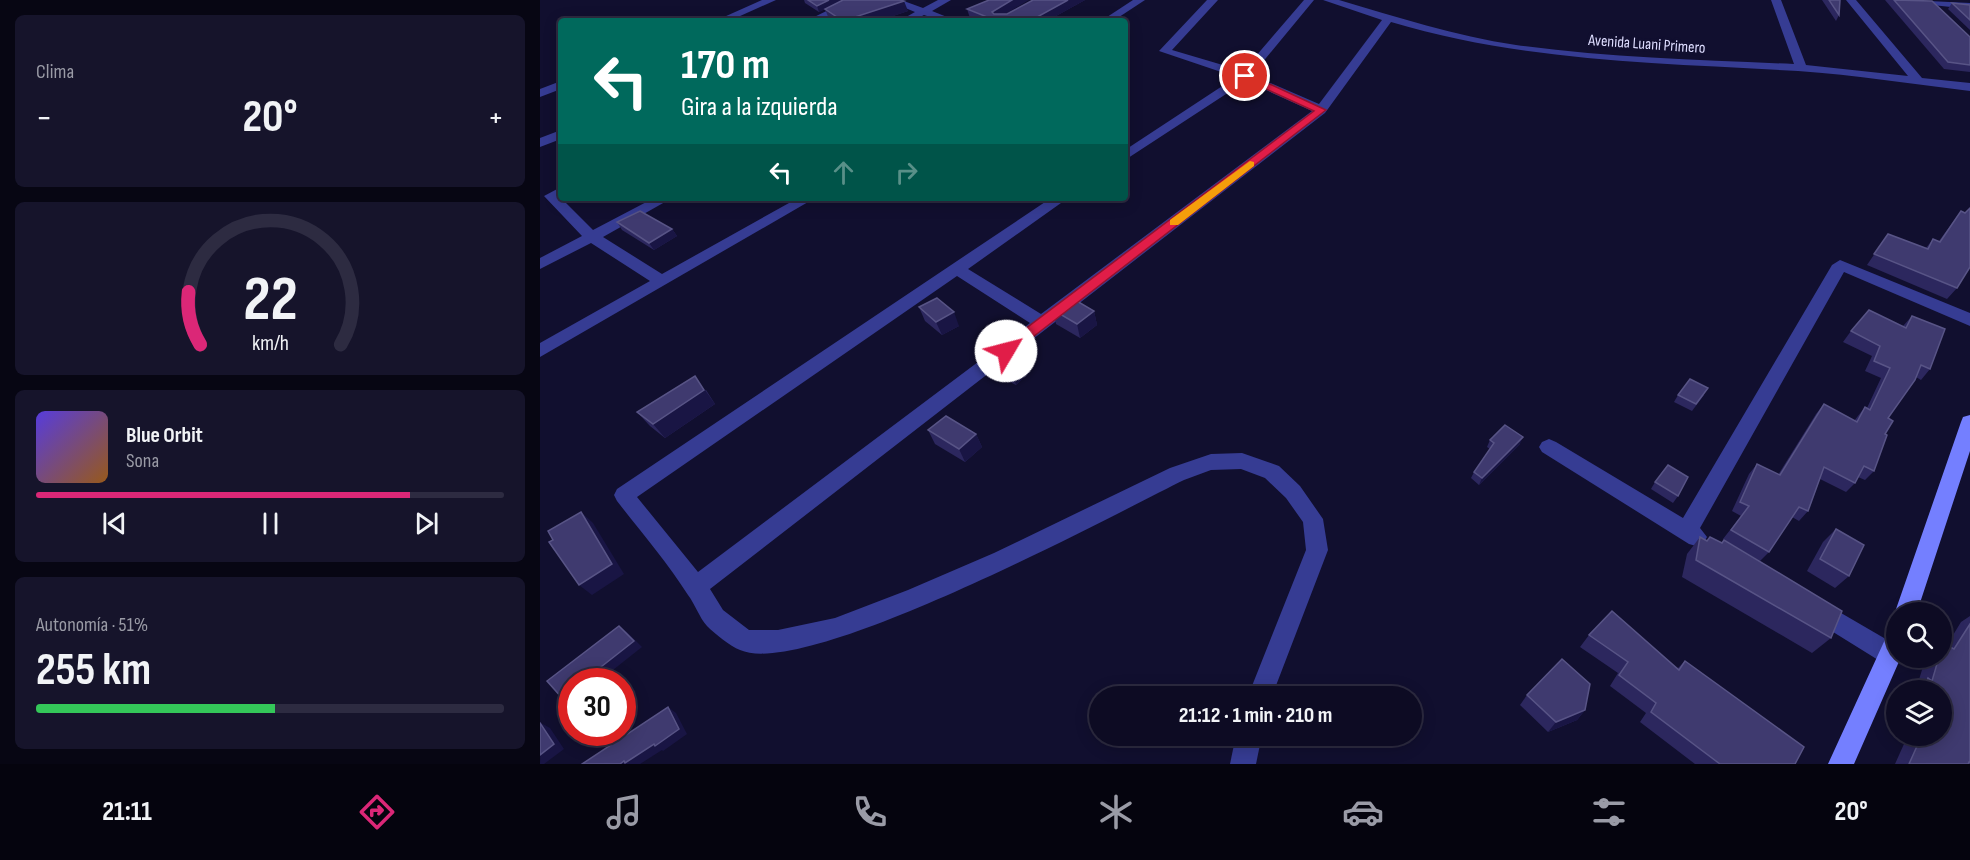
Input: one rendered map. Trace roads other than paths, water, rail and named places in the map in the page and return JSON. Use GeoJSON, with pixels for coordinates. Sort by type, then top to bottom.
{"type":"FeatureCollection","features":[{"type":"Feature","properties":{"kind":"street"},"geometry":{"type":"LineString","coordinates":[[727,18],[771,0]]}},
{"type":"Feature","properties":{"kind":"street"},"geometry":{"type":"LineString","coordinates":[[818,18],[857,0]]}},
{"type":"Feature","properties":{"kind":"street"},"geometry":{"type":"LineString","coordinates":[[891,0],[943,18]]}},
{"type":"Feature","properties":{"kind":"street"},"geometry":{"type":"LineString","coordinates":[[910,18],[946,0]]}},
{"type":"Feature","properties":{"kind":"street"},"geometry":{"type":"LineString","coordinates":[[1111,18],[1140,0]]}},
{"type":"Feature","properties":{"kind":"street"},"geometry":{"type":"LineString","coordinates":[[1213,0],[1165,51],[1245,76],[1321,110]]}},
{"type":"Feature","properties":{"kind":"street"},"geometry":{"type":"LineString","coordinates":[[1128,154],[1245,76],[1309,0]]}},
{"type":"Feature","properties":{"kind":"street","name":"Avenida Luani Primero"},"geometry":{"type":"LineString","coordinates":[[1328,0],[1441,34],[1515,48],[1618,59],[1802,68],[1970,87]]}},
{"type":"Feature","properties":{"kind":"street"},"geometry":{"type":"LineString","coordinates":[[1776,0],[1802,68]]}},
{"type":"Feature","properties":{"kind":"street"},"geometry":{"type":"LineString","coordinates":[[1851,0],[1918,81]]}},
{"type":"Feature","properties":{"kind":"street"},"geometry":{"type":"LineString","coordinates":[[1913,0],[1970,6]]}},
{"type":"Feature","properties":{"kind":"street"},"geometry":{"type":"LineString","coordinates":[[1933,1],[1947,17]]}},
{"type":"Feature","properties":{"kind":"street"},"geometry":{"type":"LineString","coordinates":[[696,587],[1321,110],[1388,19]]}},
{"type":"Feature","properties":{"kind":"street"},"geometry":{"type":"LineString","coordinates":[[540,93],[558,86]]}},
{"type":"Feature","properties":{"kind":"street"},"geometry":{"type":"LineString","coordinates":[[540,143],[558,135]]}},
{"type":"Feature","properties":{"kind":"street"},"geometry":{"type":"LineString","coordinates":[[558,192],[551,196],[592,237],[661,281]]}},
{"type":"Feature","properties":{"kind":"street"},"geometry":{"type":"LineString","coordinates":[[540,264],[659,201]]}},
{"type":"Feature","properties":{"kind":"street"},"geometry":{"type":"LineString","coordinates":[[540,351],[803,201]]}},
{"type":"Feature","properties":{"kind":"street"},"geometry":{"type":"LineString","coordinates":[[1056,201],[624,495],[696,587],[715,618],[745,641],[777,642],[835,630],[1002,560],[1177,474],[1211,462],[1242,461],[1272,472],[1293,492],[1313,519],[1317,550],[1264,686]]}},
{"type":"Feature","properties":{"kind":"street"},"geometry":{"type":"LineString","coordinates":[[1687,531],[1840,265],[1970,320]]}},
{"type":"Feature","properties":{"kind":"street"},"geometry":{"type":"LineString","coordinates":[[956,268],[1043,323]]}},
{"type":"Feature","properties":{"kind":"street"},"geometry":{"type":"LineString","coordinates":[[1909,602],[1970,422]]}},
{"type":"Feature","properties":{"kind":"street"},"geometry":{"type":"LineString","coordinates":[[1550,447],[1718,550]]}},
{"type":"Feature","properties":{"kind":"street"},"geometry":{"type":"LineString","coordinates":[[1799,599],[1886,644]]}},
{"type":"Feature","properties":{"kind":"street"},"geometry":{"type":"LineString","coordinates":[[1841,764],[1886,666]]}},
{"type":"Feature","properties":{"kind":"street"},"geometry":{"type":"LineString","coordinates":[[1243,764],[1247,746]]}}]}
